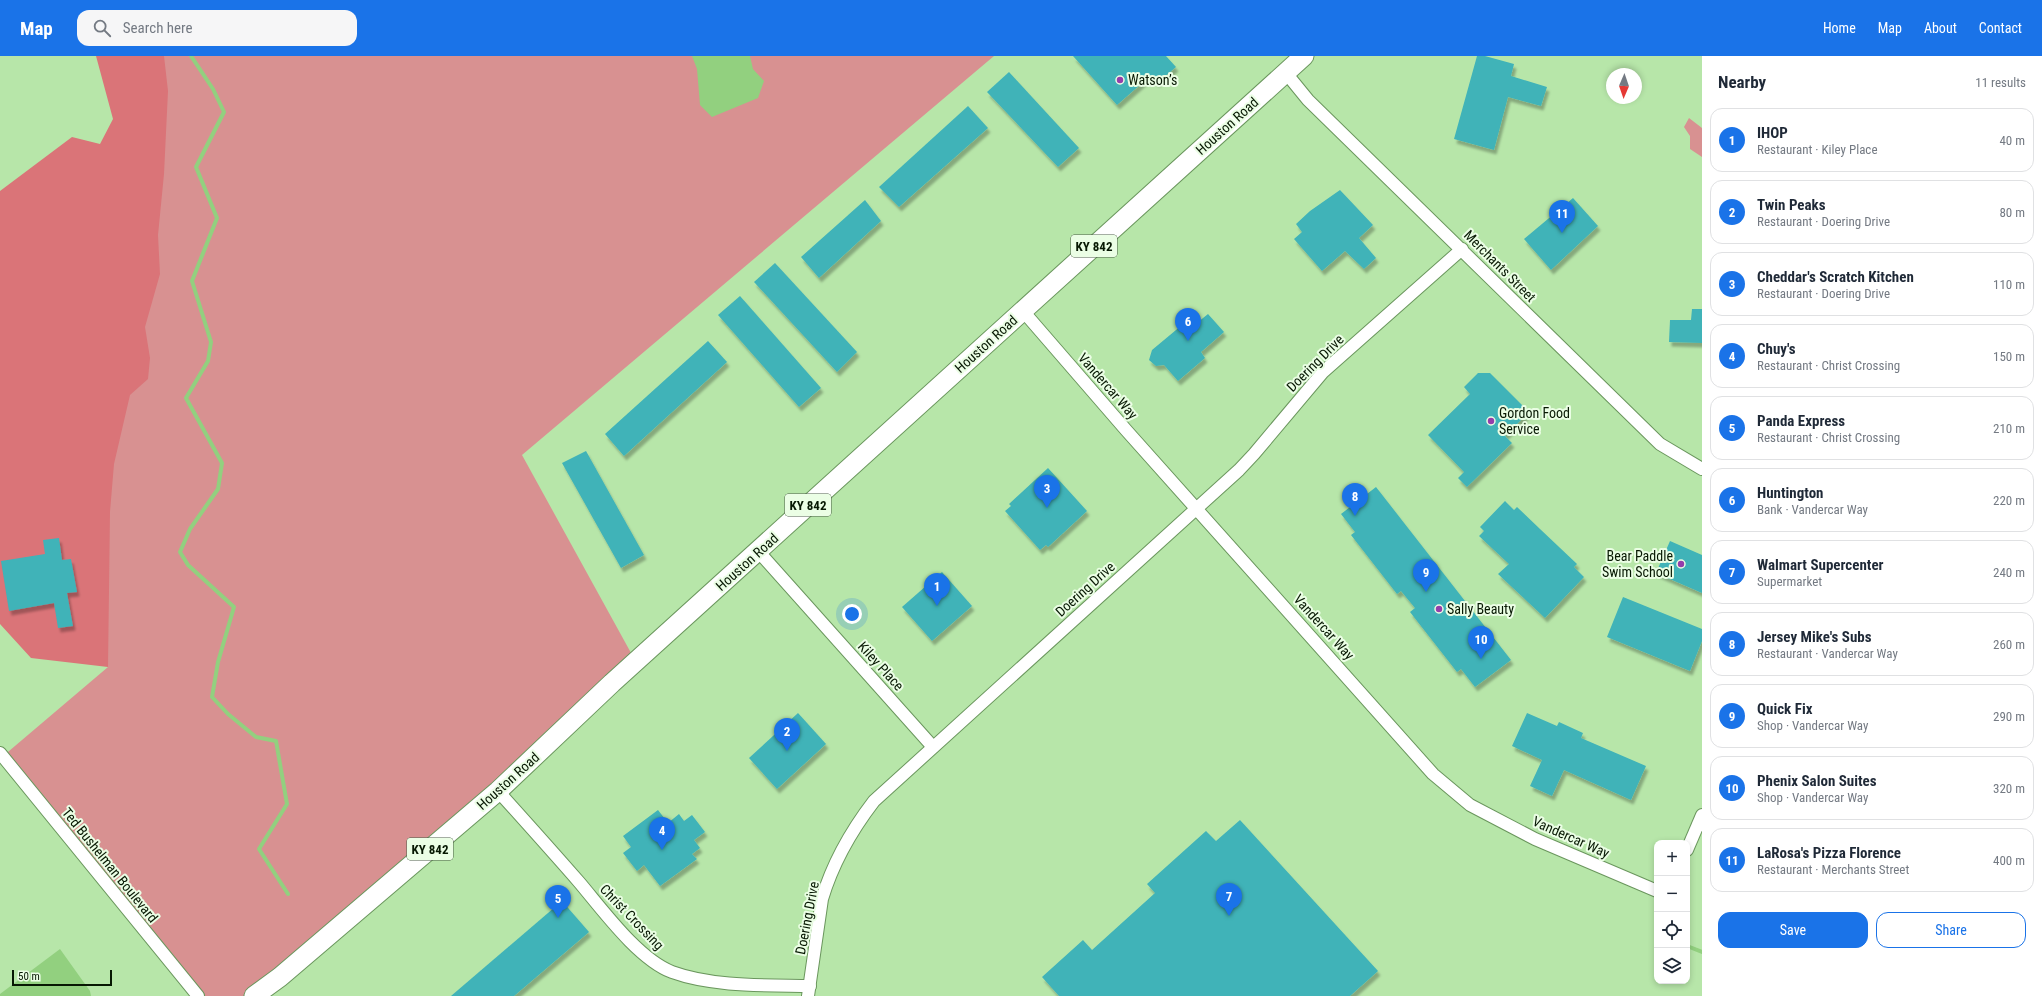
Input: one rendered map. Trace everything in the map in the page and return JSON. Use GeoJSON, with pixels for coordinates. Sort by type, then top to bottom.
{"type":"FeatureCollection","features":[{"type":"Feature","properties":{"kind":"main road","name":"Houston Road"},"geometry":{"type":"LineString","coordinates":[[254,996],[280,977],[498,791],[612,683],[1304,56]]}},
{"type":"Feature","properties":{"kind":"street","name":"Merchants Street"},"geometry":{"type":"LineString","coordinates":[[1286,73],[1308,100],[1660,444],[1702,469]]}},
{"type":"Feature","properties":{"kind":"street","name":"Doering Drive"},"geometry":{"type":"LineString","coordinates":[[809,991],[822,899],[841,851],[855,825],[874,801],[1254,454],[1323,372],[1462,249]]}},
{"type":"Feature","properties":{"kind":"street","name":"Vandercar Way"},"geometry":{"type":"LineString","coordinates":[[1023,311],[1126,430],[1197,507],[1433,774],[1470,805],[1535,839],[1654,890]]}},
{"type":"Feature","properties":{"kind":"street","name":"Kiley Place"},"geometry":{"type":"LineString","coordinates":[[758,552],[934,747]]}},
{"type":"Feature","properties":{"kind":"street","name":"Ted Bushelman Boulevard"},"geometry":{"type":"LineString","coordinates":[[0,753],[198,996]]}},
{"type":"Feature","properties":{"kind":"street","name":"Christ Crossing"},"geometry":{"type":"LineString","coordinates":[[498,791],[622,932],[648,958],[670,971],[694,979],[809,991]]}},
{"type":"Feature","properties":{"kind":"street"},"geometry":{"type":"LineString","coordinates":[[1690,843],[1702,815]]}},
{"type":"Feature","properties":{"kind":"shaded area"},"geometry":{"type":"Polygon","coordinates":[[[96,56],[164,56],[168,91],[164,174],[158,235],[160,274],[145,327],[150,358],[148,379],[130,395],[114,464],[110,512],[108,667],[31,658],[0,624],[0,191],[72,137],[100,144],[113,119],[96,56]]]}},
{"type":"Feature","properties":{"kind":"shaded area"},"geometry":{"type":"Polygon","coordinates":[[[120,56],[994,56],[522,455],[636,662],[254,996],[198,996],[2,757],[108,667],[90,447],[120,56]]]}},
{"type":"Feature","properties":{"kind":"shaded area"},"geometry":{"type":"Polygon","coordinates":[[[692,56],[750,56],[753,69],[764,81],[758,98],[712,117],[700,105],[697,69],[692,56]]]}},
{"type":"Feature","properties":{"kind":"shaded area"},"geometry":{"type":"Polygon","coordinates":[[[1689,118],[1702,128],[1702,157],[1690,149],[1690,136],[1684,127],[1689,118]]]}},
{"type":"Feature","properties":{"kind":"shaded area"},"geometry":{"type":"Polygon","coordinates":[[[60,949],[90,991],[91,996],[0,996],[0,994],[60,949]]]}},
{"type":"Feature","properties":{"kind":"building","name":"Watson’s"},"geometry":{"type":"Polygon","coordinates":[[[1073,56],[1166,56],[1176,67],[1157,83],[1150,76],[1117,105],[1073,56]]]}},
{"type":"Feature","properties":{"kind":"building"},"geometry":{"type":"Polygon","coordinates":[[[1477,56],[1485,56],[1514,64],[1511,76],[1547,87],[1541,106],[1508,97],[1494,150],[1454,139],[1477,56]]]}},
{"type":"Feature","properties":{"kind":"building"},"geometry":{"type":"Polygon","coordinates":[[[1009,72],[1079,148],[1058,167],[987,92],[1009,72]]]}},
{"type":"Feature","properties":{"kind":"building"},"geometry":{"type":"Polygon","coordinates":[[[968,106],[988,128],[899,207],[879,187],[968,106]]]}},
{"type":"Feature","properties":{"kind":"building"},"geometry":{"type":"Polygon","coordinates":[[[1340,190],[1373,225],[1359,238],[1376,258],[1364,269],[1345,251],[1322,271],[1294,239],[1302,232],[1296,224],[1310,211],[1340,190]]]}},
{"type":"Feature","properties":{"kind":"building"},"geometry":{"type":"Polygon","coordinates":[[[1573,198],[1598,226],[1551,270],[1524,239],[1573,198]]]}},
{"type":"Feature","properties":{"kind":"building"},"geometry":{"type":"Polygon","coordinates":[[[865,200],[881,221],[819,278],[801,257],[865,200]]]}},
{"type":"Feature","properties":{"kind":"building"},"geometry":{"type":"Polygon","coordinates":[[[775,263],[857,352],[837,372],[754,282],[775,263]]]}},
{"type":"Feature","properties":{"kind":"building"},"geometry":{"type":"Polygon","coordinates":[[[740,296],[821,388],[799,407],[718,315],[740,296]]]}},
{"type":"Feature","properties":{"kind":"building"},"geometry":{"type":"Polygon","coordinates":[[[1692,309],[1702,309],[1702,343],[1669,342],[1670,320],[1691,320],[1692,309]]]}},
{"type":"Feature","properties":{"kind":"building"},"geometry":{"type":"Polygon","coordinates":[[[1208,314],[1224,332],[1201,352],[1205,358],[1178,381],[1164,365],[1156,366],[1149,360],[1152,350],[1182,325],[1187,331],[1208,314]]]}},
{"type":"Feature","properties":{"kind":"building"},"geometry":{"type":"Polygon","coordinates":[[[708,341],[727,362],[624,456],[605,434],[708,341]]]}},
{"type":"Feature","properties":{"kind":"building"},"geometry":{"type":"Polygon","coordinates":[[[1478,373],[1490,373],[1529,412],[1505,436],[1512,443],[1467,487],[1458,478],[1464,472],[1428,435],[1470,394],[1464,387],[1478,373]]]}},
{"type":"Feature","properties":{"kind":"building"},"geometry":{"type":"Polygon","coordinates":[[[586,451],[644,555],[621,568],[562,463],[586,451]]]}},
{"type":"Feature","properties":{"kind":"building"},"geometry":{"type":"Polygon","coordinates":[[[1048,468],[1087,511],[1048,547],[1046,545],[1040,550],[1005,511],[1011,506],[1009,504],[1048,468]]]}},
{"type":"Feature","properties":{"kind":"building"},"geometry":{"type":"Polygon","coordinates":[[[1376,487],[1511,660],[1475,687],[1461,669],[1457,672],[1410,612],[1415,608],[1401,591],[1397,594],[1351,535],[1355,532],[1341,514],[1376,487]]]}},
{"type":"Feature","properties":{"kind":"building"},"geometry":{"type":"Polygon","coordinates":[[[1505,501],[1514,510],[1517,507],[1577,564],[1574,567],[1584,577],[1545,618],[1498,574],[1509,564],[1479,536],[1484,531],[1480,527],[1505,501]]]}},
{"type":"Feature","properties":{"kind":"building"},"geometry":{"type":"Polygon","coordinates":[[[59,538],[62,560],[71,559],[77,592],[67,593],[73,626],[58,628],[54,603],[9,611],[1,561],[45,554],[43,540],[59,538]]]}},
{"type":"Feature","properties":{"kind":"building","name":"Bear Paddle Swim School"},"geometry":{"type":"Polygon","coordinates":[[[1670,541],[1702,555],[1702,593],[1656,573],[1670,541]]]}},
{"type":"Feature","properties":{"kind":"building"},"geometry":{"type":"Polygon","coordinates":[[[942,572],[972,606],[932,641],[902,607],[942,572]]]}},
{"type":"Feature","properties":{"kind":"building"},"geometry":{"type":"Polygon","coordinates":[[[1623,597],[1702,629],[1702,641],[1690,671],[1607,637],[1623,597]]]}},
{"type":"Feature","properties":{"kind":"building"},"geometry":{"type":"Polygon","coordinates":[[[798,713],[826,744],[777,789],[749,758],[798,713]]]}},
{"type":"Feature","properties":{"kind":"building"},"geometry":{"type":"Polygon","coordinates":[[[1527,713],[1557,726],[1559,722],[1583,733],[1581,738],[1646,766],[1631,800],[1564,770],[1552,796],[1530,786],[1542,760],[1512,746],[1527,713]]]}},
{"type":"Feature","properties":{"kind":"building"},"geometry":{"type":"Polygon","coordinates":[[[658,810],[668,823],[679,814],[684,821],[692,815],[705,832],[694,840],[700,848],[692,854],[697,859],[660,886],[644,865],[637,871],[623,853],[631,847],[623,836],[658,810]]]}},
{"type":"Feature","properties":{"kind":"building"},"geometry":{"type":"Polygon","coordinates":[[[1240,820],[1378,971],[1350,996],[1059,996],[1042,977],[1083,940],[1092,950],[1155,893],[1147,884],[1206,831],[1216,841],[1240,820]]]}},
{"type":"Feature","properties":{"kind":"building"},"geometry":{"type":"Polygon","coordinates":[[[562,901],[589,932],[514,996],[451,996],[562,901]]]}},
{"type":"Feature","properties":{"kind":"waterway"},"geometry":{"type":"LineString","coordinates":[[191,56],[213,89],[224,112],[196,167],[217,218],[192,281],[211,342],[208,361],[186,398],[222,463],[218,489],[190,529],[180,552],[188,565],[234,607],[218,662],[212,697],[228,714],[256,737],[276,741],[287,804],[259,849],[288,894]]}},
{"type":"Feature","properties":{"kind":"waterway"},"geometry":{"type":"LineString","coordinates":[[1690,947],[1702,952]]}},
{"type":"Feature","properties":{"kind":"place","name":"Watson’s"},"geometry":{"type":"Point","coordinates":[1120,80]}},
{"type":"Feature","properties":{"kind":"place","name":"LaRosa's Pizza Florence"},"geometry":{"type":"Point","coordinates":[1562,233]}},
{"type":"Feature","properties":{"kind":"place","name":"Huntington"},"geometry":{"type":"Point","coordinates":[1188,341]}},
{"type":"Feature","properties":{"kind":"place","name":"Gordon Food Service"},"geometry":{"type":"Point","coordinates":[1491,421]}},
{"type":"Feature","properties":{"kind":"place","name":"Cheddar's Scratch Kitchen"},"geometry":{"type":"Point","coordinates":[1047,508]}},
{"type":"Feature","properties":{"kind":"place","name":"Jersey Mike's Subs"},"geometry":{"type":"Point","coordinates":[1355,516]}},
{"type":"Feature","properties":{"kind":"place","name":"Bear Paddle Swim School"},"geometry":{"type":"Point","coordinates":[1681,564]}},
{"type":"Feature","properties":{"kind":"place","name":"Quick Fix"},"geometry":{"type":"Point","coordinates":[1426,592]}},
{"type":"Feature","properties":{"kind":"place","name":"IHOP"},"geometry":{"type":"Point","coordinates":[937,606]}},
{"type":"Feature","properties":{"kind":"place","name":"Sally Beauty"},"geometry":{"type":"Point","coordinates":[1439,609]}},
{"type":"Feature","properties":{"kind":"place","name":"Phenix Salon Suites"},"geometry":{"type":"Point","coordinates":[1481,659]}},
{"type":"Feature","properties":{"kind":"place","name":"Twin Peaks"},"geometry":{"type":"Point","coordinates":[787,751]}},
{"type":"Feature","properties":{"kind":"place","name":"Chuy's"},"geometry":{"type":"Point","coordinates":[662,850]}},
{"type":"Feature","properties":{"kind":"place","name":"Walmart Supercenter"},"geometry":{"type":"Point","coordinates":[1229,916]}},
{"type":"Feature","properties":{"kind":"place","name":"Panda Express"},"geometry":{"type":"Point","coordinates":[558,918]}}]}
